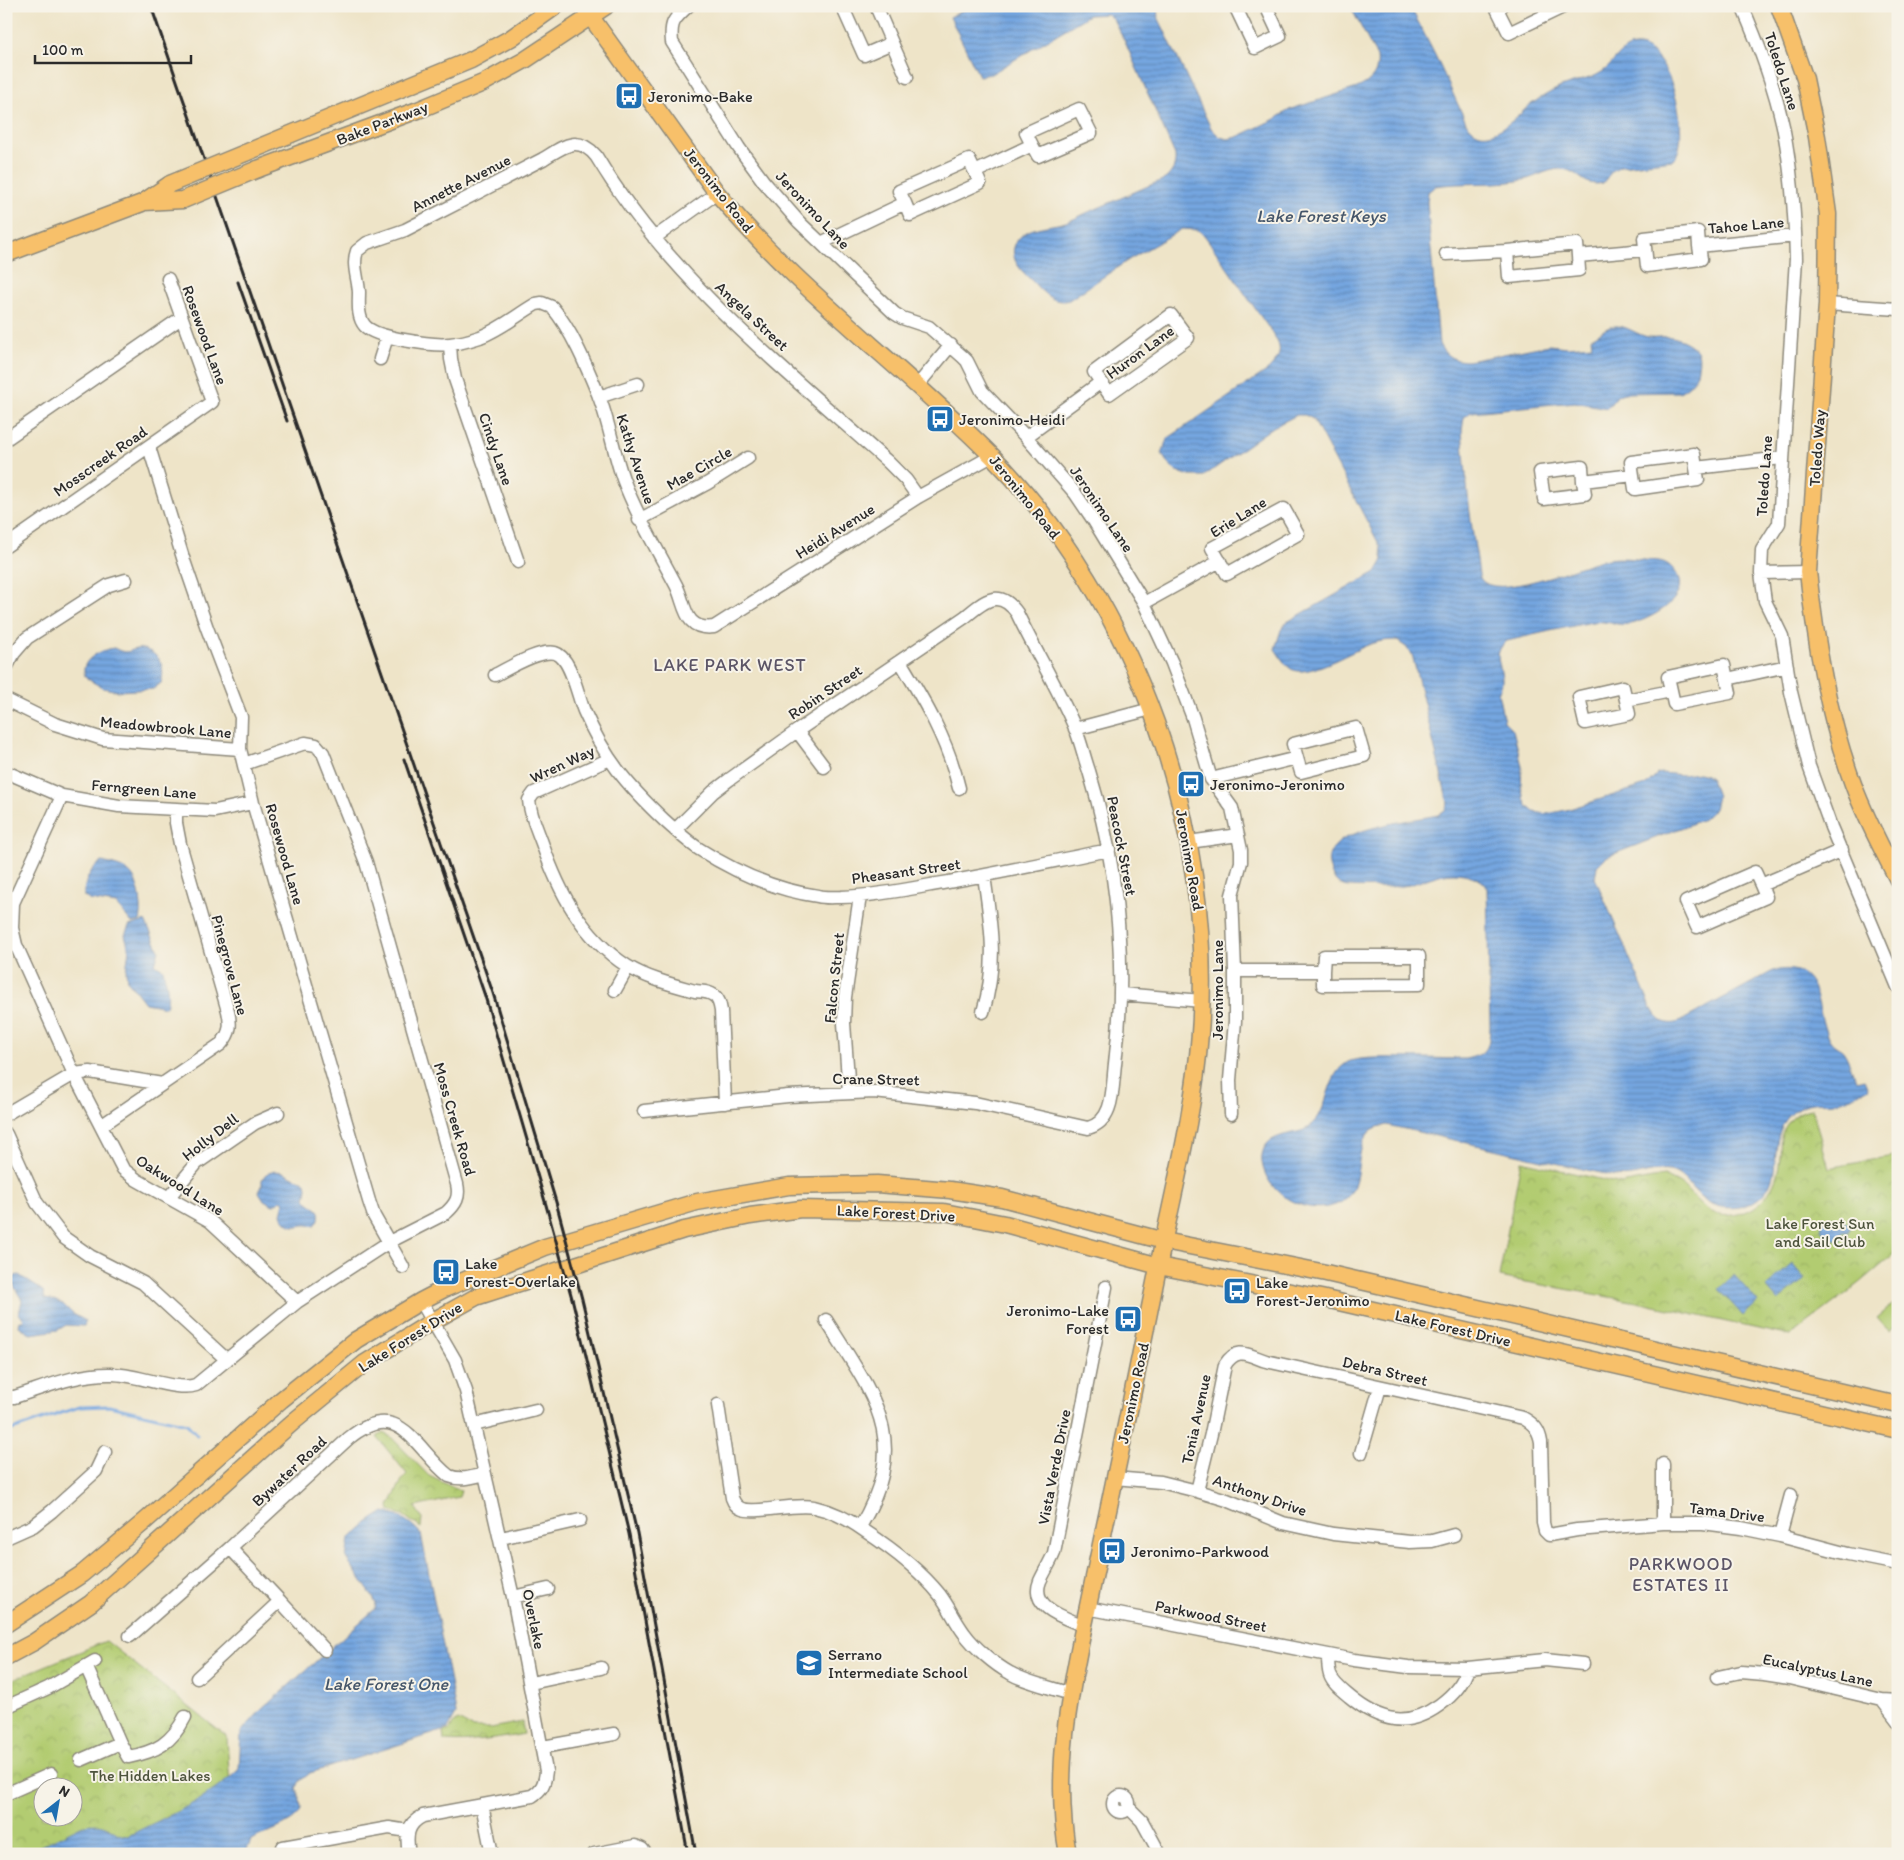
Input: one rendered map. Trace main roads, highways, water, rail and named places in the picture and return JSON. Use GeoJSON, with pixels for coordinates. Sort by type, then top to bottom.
{"type":"FeatureCollection","features":[{"type":"Feature","properties":{"kind":"main road","name":"Bake Parkway"},"geometry":{"type":"LineString","coordinates":[[6,254],[142,202],[170,184],[471,60],[512,38],[556,6]]}},
{"type":"Feature","properties":{"kind":"main road","name":"Bake Parkway"},"geometry":{"type":"LineString","coordinates":[[142,202],[183,200],[258,169],[418,110],[483,83],[525,60],[587,12],[606,6]]}},
{"type":"Feature","properties":{"kind":"main road","name":"Toledo Way"},"geometry":{"type":"LineString","coordinates":[[1779,6],[1805,79],[1817,138],[1828,214],[1827,304],[1808,572],[1813,614],[1824,678],[1841,750],[1869,824],[1898,880]]}},
{"type":"Feature","properties":{"kind":"main road","name":"Jeronimo Road"},"geometry":{"type":"LineString","coordinates":[[587,12],[717,193],[753,235],[992,456],[1045,518],[1109,615],[1131,659],[1165,748],[1196,877],[1200,916],[1202,1001],[1200,1035],[1190,1124],[1114,1478],[1071,1694],[1062,1756],[1064,1832],[1068,1854]]}},
{"type":"Feature","properties":{"kind":"main road","name":"Lake Forest Drive"},"geometry":{"type":"LineString","coordinates":[[6,1624],[82,1574],[144,1522],[281,1400],[356,1340],[421,1301],[462,1281],[545,1247],[697,1202],[789,1186],[877,1184],[950,1190],[1002,1198],[1164,1241],[1326,1273],[1898,1405]]}},
{"type":"Feature","properties":{"kind":"main road","name":"Lake Forest Drive"},"geometry":{"type":"LineString","coordinates":[[6,1656],[34,1642],[91,1603],[293,1422],[364,1363],[433,1321],[476,1297],[684,1230],[750,1216],[801,1208],[944,1212],[1005,1224],[1159,1266],[1321,1298],[1898,1430]]}},
{"type":"Feature","properties":{"kind":"water","name":"Lake Forest Keys"},"geometry":{"type":"Polygon","coordinates":[[[974,6],[1157,6],[1158,17],[1211,128],[1220,137],[1228,139],[1237,137],[1273,120],[1291,109],[1357,88],[1370,80],[1377,68],[1377,57],[1350,6],[1410,6],[1466,122],[1473,130],[1481,134],[1490,134],[1507,125],[1533,103],[1559,88],[1597,75],[1630,47],[1644,47],[1656,56],[1666,72],[1674,91],[1679,112],[1681,132],[1679,149],[1673,160],[1620,166],[1612,171],[1603,183],[1596,184],[1585,181],[1573,172],[1555,169],[1517,181],[1435,186],[1428,192],[1427,202],[1439,344],[1450,357],[1468,361],[1549,345],[1567,347],[1592,345],[1591,338],[1605,329],[1615,326],[1623,327],[1648,337],[1672,337],[1679,339],[1690,345],[1698,353],[1699,363],[1696,376],[1685,389],[1679,392],[1624,393],[1618,395],[1607,408],[1575,402],[1471,412],[1464,417],[1462,431],[1470,511],[1479,573],[1480,578],[1488,585],[1519,585],[1613,558],[1662,562],[1673,568],[1676,573],[1679,582],[1678,591],[1674,599],[1658,613],[1648,618],[1630,624],[1592,622],[1507,641],[1499,651],[1498,656],[1502,682],[1498,693],[1504,721],[1513,730],[1522,766],[1521,787],[1524,799],[1528,807],[1534,812],[1547,814],[1566,810],[1646,785],[1657,774],[1661,773],[1683,775],[1699,773],[1711,779],[1717,796],[1714,809],[1704,819],[1606,857],[1597,866],[1595,878],[1655,1014],[1665,1022],[1679,1022],[1773,971],[1789,969],[1801,973],[1809,979],[1818,1000],[1828,1037],[1834,1045],[1844,1052],[1857,1081],[1864,1079],[1868,1088],[1853,1096],[1837,1102],[1817,1102],[1804,1105],[1791,1114],[1783,1124],[1778,1136],[1770,1184],[1763,1194],[1751,1203],[1729,1208],[1715,1205],[1708,1202],[1681,1177],[1670,1171],[1664,1170],[1624,1177],[1617,1176],[1387,1125],[1373,1129],[1365,1138],[1356,1179],[1351,1192],[1342,1202],[1327,1207],[1305,1206],[1285,1197],[1270,1182],[1262,1162],[1265,1146],[1275,1138],[1308,1128],[1316,1121],[1334,1078],[1339,1069],[1348,1062],[1370,1058],[1465,1059],[1478,1055],[1486,1049],[1490,1026],[1487,887],[1477,878],[1457,873],[1442,874],[1409,885],[1376,887],[1348,887],[1337,882],[1333,877],[1329,865],[1329,856],[1336,845],[1344,839],[1356,833],[1384,825],[1438,815],[1445,810],[1448,803],[1412,654],[1406,647],[1396,640],[1376,642],[1311,670],[1301,671],[1293,670],[1288,666],[1275,649],[1281,630],[1287,622],[1376,572],[1383,560],[1380,546],[1313,419],[1305,415],[1297,415],[1273,427],[1204,476],[1190,476],[1176,471],[1168,464],[1162,454],[1167,439],[1268,370],[1279,353],[1277,340],[1205,236],[1198,230],[1182,229],[1130,259],[1069,300],[1064,301],[1054,299],[1042,291],[1017,264],[1013,253],[1014,247],[1026,232],[1069,221],[1165,179],[1173,168],[1175,155],[1125,42],[1113,19],[1107,14],[1089,15],[991,74],[979,76],[950,17],[974,6]]]}},
{"type":"Feature","properties":{"kind":"water"},"geometry":{"type":"Polygon","coordinates":[[[114,648],[123,652],[143,649],[154,654],[162,667],[161,683],[153,689],[118,691],[103,688],[86,678],[85,666],[91,657],[102,651],[114,648]]]}},
{"type":"Feature","properties":{"kind":"water"},"geometry":{"type":"Polygon","coordinates":[[[102,862],[118,866],[132,876],[140,897],[140,921],[132,923],[116,904],[90,900],[84,897],[88,877],[94,868],[102,862]]]}},
{"type":"Feature","properties":{"kind":"water"},"geometry":{"type":"Polygon","coordinates":[[[145,921],[159,950],[155,964],[163,969],[168,993],[166,1007],[145,1003],[127,980],[126,971],[129,949],[125,935],[129,926],[145,921]]]}},
{"type":"Feature","properties":{"kind":"water"},"geometry":{"type":"Polygon","coordinates":[[[275,1171],[283,1172],[306,1183],[305,1199],[319,1213],[319,1219],[316,1224],[290,1225],[281,1214],[284,1202],[281,1200],[273,1205],[264,1200],[259,1192],[262,1186],[262,1179],[266,1174],[275,1171]]]}},
{"type":"Feature","properties":{"kind":"water"},"geometry":{"type":"Polygon","coordinates":[[[1831,1216],[1848,1223],[1851,1227],[1849,1232],[1842,1232],[1841,1241],[1827,1237],[1821,1230],[1823,1220],[1831,1216]]]}},
{"type":"Feature","properties":{"kind":"water"},"geometry":{"type":"Polygon","coordinates":[[[1792,1264],[1805,1279],[1778,1301],[1766,1287],[1792,1264]]]}},
{"type":"Feature","properties":{"kind":"water"},"geometry":{"type":"Polygon","coordinates":[[[19,1275],[43,1291],[45,1299],[64,1305],[73,1314],[86,1321],[84,1326],[66,1325],[58,1330],[31,1334],[19,1326],[20,1321],[24,1319],[19,1314],[22,1300],[11,1281],[15,1276],[19,1275]]]}},
{"type":"Feature","properties":{"kind":"water"},"geometry":{"type":"Polygon","coordinates":[[[1734,1275],[1758,1302],[1743,1316],[1719,1289],[1734,1275]]]}},
{"type":"Feature","properties":{"kind":"water","name":"Lake Forest One"},"geometry":{"type":"Polygon","coordinates":[[[384,1512],[404,1520],[421,1534],[456,1714],[448,1729],[310,1773],[300,1781],[296,1788],[301,1806],[299,1813],[288,1823],[251,1840],[247,1850],[248,1854],[24,1854],[77,1828],[82,1828],[82,1826],[102,1825],[119,1834],[128,1836],[201,1799],[239,1769],[241,1732],[262,1709],[375,1609],[376,1604],[373,1597],[346,1558],[349,1539],[367,1523],[384,1512]]]}},
{"type":"Feature","properties":{"kind":"waterway"},"geometry":{"type":"LineString","coordinates":[[6,1432],[79,1407],[109,1406],[187,1424],[197,1435]]}},
{"type":"Feature","properties":{"kind":"railway"},"geometry":{"type":"LineString","coordinates":[[151,6],[493,993],[556,1202],[582,1299],[637,1533],[696,1854]]}},
{"type":"Feature","properties":{"kind":"railway"},"geometry":{"type":"LineString","coordinates":[[238,282],[287,421]]}},
{"type":"Feature","properties":{"kind":"railway"},"geometry":{"type":"LineString","coordinates":[[404,759],[485,996],[573,1302],[629,1534],[688,1854]]}},
{"type":"Feature","properties":{"kind":"place","name":"Jeronimo-Bake"},"geometry":{"type":"Point","coordinates":[629,96]}},
{"type":"Feature","properties":{"kind":"place","name":"Jeronimo-Heidi"},"geometry":{"type":"Point","coordinates":[940,419]}},
{"type":"Feature","properties":{"kind":"place","name":"Jeronimo-Jeronimo"},"geometry":{"type":"Point","coordinates":[1191,784]}},
{"type":"Feature","properties":{"kind":"place","name":"Lake Forest-Overlake"},"geometry":{"type":"Point","coordinates":[446,1272]}},
{"type":"Feature","properties":{"kind":"place","name":"Lake Forest-Jeronimo"},"geometry":{"type":"Point","coordinates":[1237,1291]}},
{"type":"Feature","properties":{"kind":"place","name":"Jeronimo-Lake Forest"},"geometry":{"type":"Point","coordinates":[1128,1319]}},
{"type":"Feature","properties":{"kind":"place","name":"Jeronimo-Parkwood"},"geometry":{"type":"Point","coordinates":[1112,1551]}},
{"type":"Feature","properties":{"kind":"place","name":"Serrano Intermediate School"},"geometry":{"type":"Point","coordinates":[809,1663]}},
{"type":"Feature","properties":{"kind":"district","name":"LAKE PARK WEST"},"geometry":{"type":"Point","coordinates":[730,665]}},
{"type":"Feature","properties":{"kind":"district","name":"PARKWOOD ESTATES II"},"geometry":{"type":"Point","coordinates":[1681,1574]}},
{"type":"Feature","properties":{"kind":"park label","name":"Lake Forest Sun and Sail Club"},"geometry":{"type":"Point","coordinates":[1820,1232]}},
{"type":"Feature","properties":{"kind":"park label","name":"The Hidden Lakes"},"geometry":{"type":"Point","coordinates":[150,1775]}}]}
